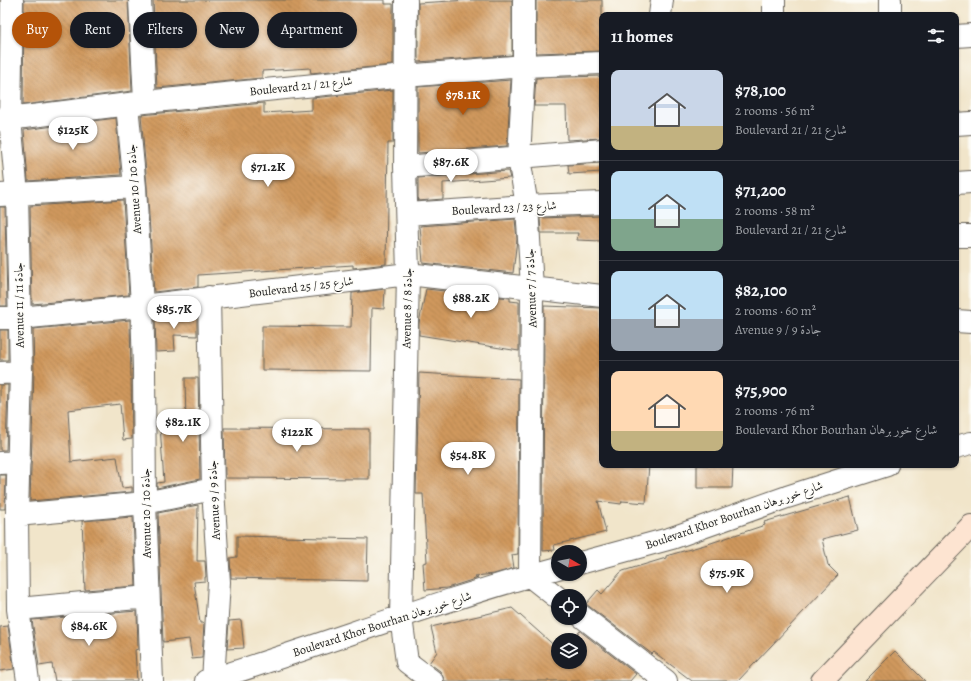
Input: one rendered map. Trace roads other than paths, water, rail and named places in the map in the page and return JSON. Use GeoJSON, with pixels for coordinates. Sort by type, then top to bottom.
{"type":"FeatureCollection","features":[{"type":"Feature","properties":{"kind":"street","name":"Avenue 11 / جادة 11"},"geometry":{"type":"LineString","coordinates":[[12,0],[5,119],[10,318],[9,462],[17,515],[18,609],[28,681]]}},
{"type":"Feature","properties":{"kind":"street","name":"Avenue 10 / جادة 10"},"geometry":{"type":"LineString","coordinates":[[140,0],[136,103],[135,186],[142,306],[145,503],[152,681]]}},
{"type":"Feature","properties":{"kind":"street","name":"Avenue 8 / جادة 8"},"geometry":{"type":"LineString","coordinates":[[406,0],[405,167],[408,274],[401,617],[407,662],[432,681]]}},
{"type":"Feature","properties":{"kind":"street","name":"Avenue 7 / جادة 7"},"geometry":{"type":"LineString","coordinates":[[524,0],[524,66],[519,158],[527,206],[532,288],[530,576]]}},
{"type":"Feature","properties":{"kind":"street"},"geometry":{"type":"LineString","coordinates":[[660,12],[662,0]]}},
{"type":"Feature","properties":{"kind":"street"},"geometry":{"type":"LineString","coordinates":[[774,0],[774,12]]}},
{"type":"Feature","properties":{"kind":"street"},"geometry":{"type":"LineString","coordinates":[[890,0],[890,12]]}},
{"type":"Feature","properties":{"kind":"street"},"geometry":{"type":"LineString","coordinates":[[959,36],[971,35]]}},
{"type":"Feature","properties":{"kind":"street","name":"Boulevard 21 / شارع 21"},"geometry":{"type":"LineString","coordinates":[[5,119],[136,103],[405,76],[524,66],[599,63]]}},
{"type":"Feature","properties":{"kind":"street"},"geometry":{"type":"LineString","coordinates":[[959,124],[971,123]]}},
{"type":"Feature","properties":{"kind":"street"},"geometry":{"type":"LineString","coordinates":[[405,167],[599,150]]}},
{"type":"Feature","properties":{"kind":"street"},"geometry":{"type":"LineString","coordinates":[[959,183],[971,182]]}},
{"type":"Feature","properties":{"kind":"street"},"geometry":{"type":"LineString","coordinates":[[8,194],[135,186]]}},
{"type":"Feature","properties":{"kind":"street","name":"Boulevard 23 / شارع 23"},"geometry":{"type":"LineString","coordinates":[[407,214],[527,206],[599,204]]}},
{"type":"Feature","properties":{"kind":"street"},"geometry":{"type":"LineString","coordinates":[[959,236],[971,236]]}},
{"type":"Feature","properties":{"kind":"street","name":"Boulevard 25 / شارع 25"},"geometry":{"type":"LineString","coordinates":[[10,318],[142,306],[408,274],[599,296]]}},
{"type":"Feature","properties":{"kind":"street","name":"Avenue 9 / جادة 9"},"geometry":{"type":"LineString","coordinates":[[209,298],[213,489],[219,582],[210,680]]}},
{"type":"Feature","properties":{"kind":"street"},"geometry":{"type":"LineString","coordinates":[[959,321],[971,322]]}},
{"type":"Feature","properties":{"kind":"street"},"geometry":{"type":"LineString","coordinates":[[959,446],[971,443]]}},
{"type":"Feature","properties":{"kind":"street","name":"Boulevard Khor Bourhan شارع خور برهان"},"geometry":{"type":"LineString","coordinates":[[587,561],[672,538],[787,496],[876,468]]}},
{"type":"Feature","properties":{"kind":"street"},"geometry":{"type":"LineString","coordinates":[[17,515],[145,503],[213,489]]}},
{"type":"Feature","properties":{"kind":"street"},"geometry":{"type":"LineString","coordinates":[[822,681],[971,526]]}},
{"type":"Feature","properties":{"kind":"street","name":"Boulevard Khor Bourhan شارع خور برهان"},"geometry":{"type":"LineString","coordinates":[[210,680],[401,617],[551,570]]}},
{"type":"Feature","properties":{"kind":"street"},"geometry":{"type":"LineString","coordinates":[[530,576],[551,592]]}},
{"type":"Feature","properties":{"kind":"street"},"geometry":{"type":"LineString","coordinates":[[18,609],[148,597]]}},
{"type":"Feature","properties":{"kind":"street"},"geometry":{"type":"LineString","coordinates":[[587,620],[666,681]]}}]}
